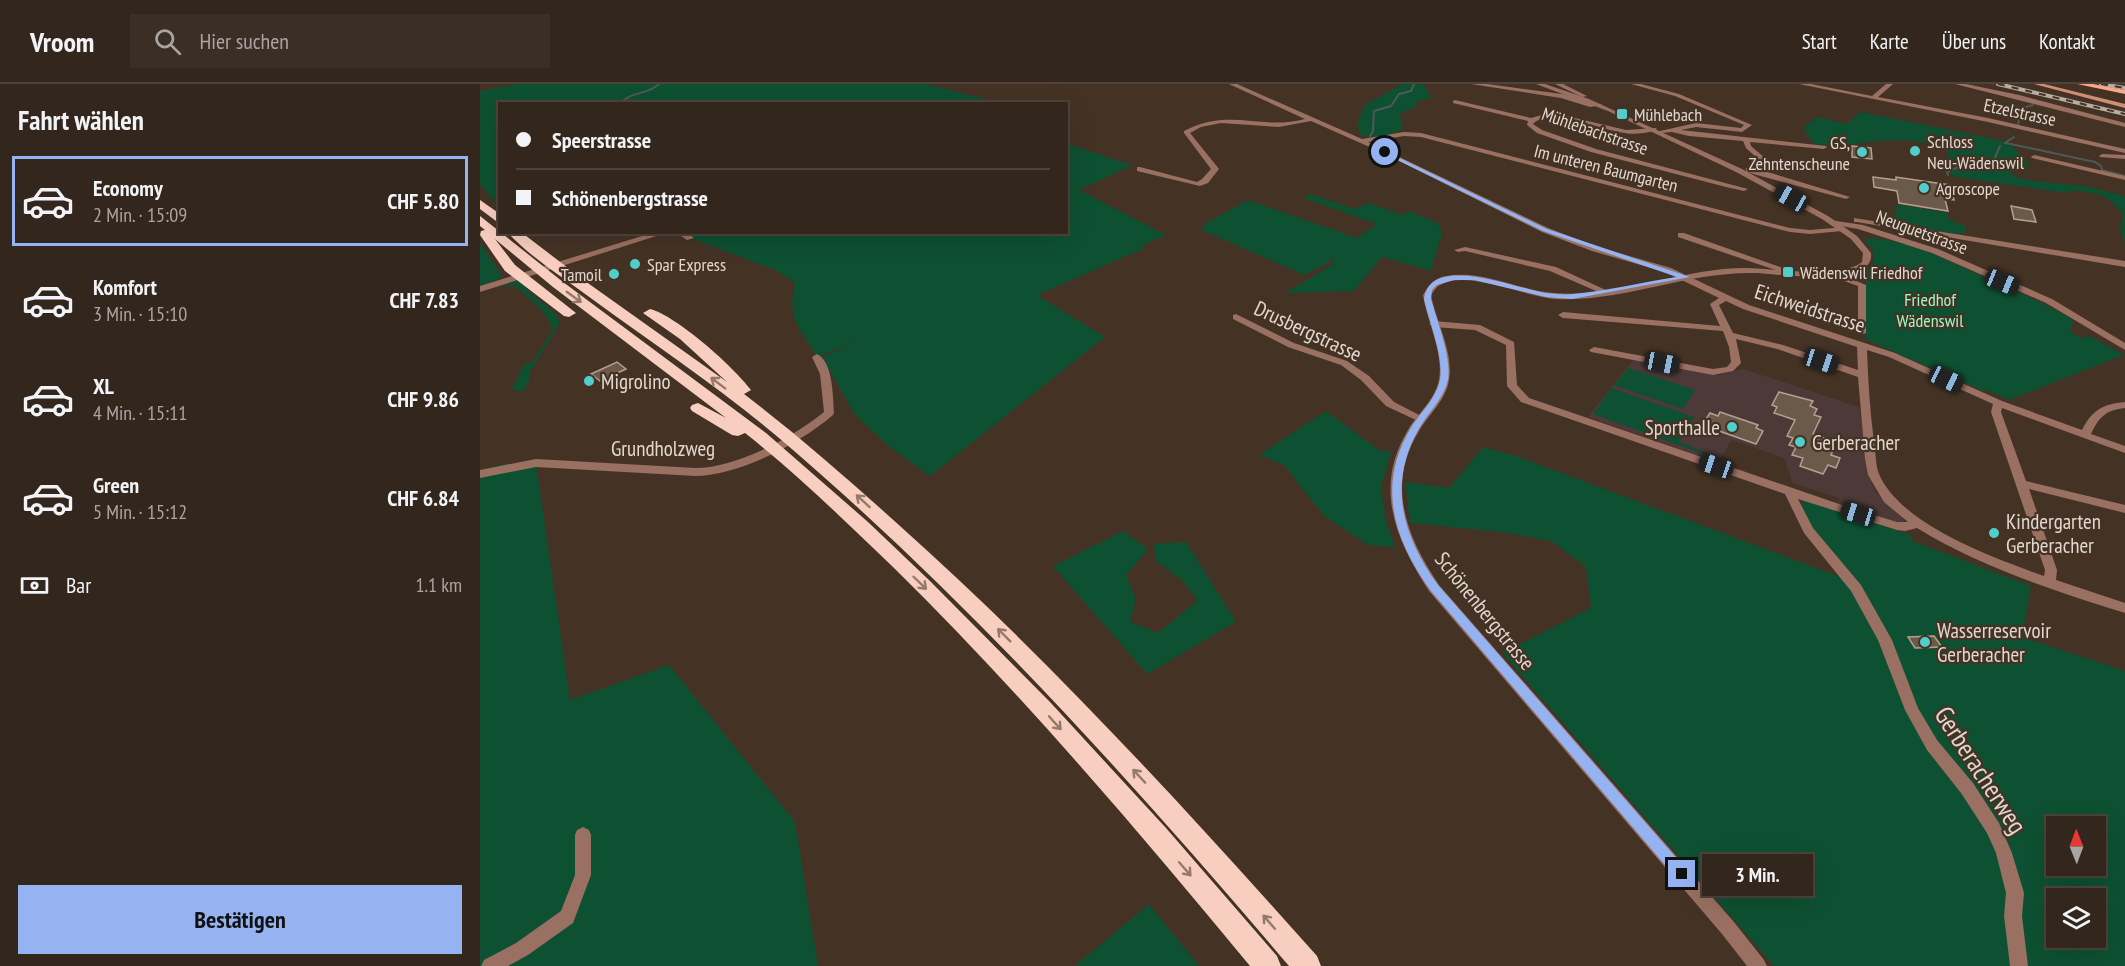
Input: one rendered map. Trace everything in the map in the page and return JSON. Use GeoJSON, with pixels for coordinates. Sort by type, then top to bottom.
{"type":"FeatureCollection","features":[{"type":"Feature","properties":{"kind":"highway"},"geometry":{"type":"LineString","coordinates":[[482,210],[498,214]]}},
{"type":"Feature","properties":{"kind":"highway"},"geometry":{"type":"LineString","coordinates":[[482,210],[498,220]]}},
{"type":"Feature","properties":{"kind":"highway"},"geometry":{"type":"LineString","coordinates":[[482,210],[498,229]]}},
{"type":"Feature","properties":{"kind":"highway"},"geometry":{"type":"LineString","coordinates":[[480,228],[510,268],[569,314]]}},
{"type":"Feature","properties":{"kind":"highway"},"geometry":{"type":"LineString","coordinates":[[503,234],[524,259],[683,376],[797,468],[917,580],[1012,676],[1107,780],[1267,966]]}},
{"type":"Feature","properties":{"kind":"highway"},"geometry":{"type":"LineString","coordinates":[[516,234],[781,431],[922,555],[1007,637],[1178,818],[1307,966]]}},
{"type":"Feature","properties":{"kind":"highway"},"geometry":{"type":"LineString","coordinates":[[650,313],[669,322],[673,328],[724,371],[781,431]]}},
{"type":"Feature","properties":{"kind":"highway"},"geometry":{"type":"LineString","coordinates":[[698,408],[797,468]]}},
{"type":"Feature","properties":{"kind":"main road"},"geometry":{"type":"LineString","coordinates":[[2037,84],[2125,106]]}},
{"type":"Feature","properties":{"kind":"main road"},"geometry":{"type":"LineString","coordinates":[[2082,84],[2125,92]]}},
{"type":"Feature","properties":{"kind":"street","name":"Eichweidstrasse"},"geometry":{"type":"LineString","coordinates":[[1232,84],[1363,141],[1545,230],[1686,277],[1759,311],[1863,337],[1998,403],[2125,450]]}},
{"type":"Feature","properties":{"kind":"street"},"geometry":{"type":"LineString","coordinates":[[1474,84],[1562,96],[1590,105],[1600,105]]}},
{"type":"Feature","properties":{"kind":"street"},"geometry":{"type":"LineString","coordinates":[[1539,84],[1600,105],[1742,172],[1758,169],[1762,159],[1748,147],[1746,140]]}},
{"type":"Feature","properties":{"kind":"street"},"geometry":{"type":"LineString","coordinates":[[1558,84],[1585,96],[1585,99]]}},
{"type":"Feature","properties":{"kind":"street","name":"Mühlebachstrasse"},"geometry":{"type":"LineString","coordinates":[[1634,84],[1677,95],[1749,125],[1742,130],[1696,125],[1672,130],[1624,132],[1560,116],[1545,116],[1531,120],[1530,126],[1538,132],[1636,162],[1744,189]]}},
{"type":"Feature","properties":{"kind":"street","name":"Etzelstrasse"},"geometry":{"type":"LineString","coordinates":[[1802,84],[1996,122],[2125,151]]}},
{"type":"Feature","properties":{"kind":"street"},"geometry":{"type":"LineString","coordinates":[[1873,98],[1890,84]]}},
{"type":"Feature","properties":{"kind":"street"},"geometry":{"type":"LineString","coordinates":[[1958,84],[2019,97],[2125,125]]}},
{"type":"Feature","properties":{"kind":"street"},"geometry":{"type":"LineString","coordinates":[[1455,102],[1531,120]]}},
{"type":"Feature","properties":{"kind":"street"},"geometry":{"type":"LineString","coordinates":[[1197,184],[1205,181],[1215,169],[1186,132],[1198,125],[1220,119],[1290,125],[1312,119]]}},
{"type":"Feature","properties":{"kind":"street"},"geometry":{"type":"LineString","coordinates":[[1672,130],[1689,134],[1824,147]]}},
{"type":"Feature","properties":{"kind":"street","name":"Im unteren Baumgarten"},"geometry":{"type":"LineString","coordinates":[[1363,141],[1404,134],[1421,135],[1790,230],[1810,232],[1844,226]]}},
{"type":"Feature","properties":{"kind":"street"},"geometry":{"type":"LineString","coordinates":[[2102,156],[2125,157]]}},
{"type":"Feature","properties":{"kind":"street"},"geometry":{"type":"LineString","coordinates":[[2034,157],[2125,178]]}},
{"type":"Feature","properties":{"kind":"street"},"geometry":{"type":"LineString","coordinates":[[1140,169],[1212,189]]}},
{"type":"Feature","properties":{"kind":"street"},"geometry":{"type":"LineString","coordinates":[[1751,170],[1846,197]]}},
{"type":"Feature","properties":{"kind":"street","name":"Neuguetstrasse"},"geometry":{"type":"LineString","coordinates":[[1742,172],[1832,222],[1935,250],[2049,301],[2125,346]]}},
{"type":"Feature","properties":{"kind":"street"},"geometry":{"type":"LineString","coordinates":[[1844,226],[1856,219],[2125,264]]}},
{"type":"Feature","properties":{"kind":"street","name":"Schönenbergstrasse"},"geometry":{"type":"LineString","coordinates":[[1758,966],[1682,874],[1447,604],[1422,570],[1403,534],[1395,493],[1401,454],[1438,395],[1445,373],[1427,293],[1434,284],[1448,278],[1474,278],[1554,296],[1580,296],[1686,277],[1744,270],[1833,274],[1857,270],[1868,260],[1864,248],[1844,226]]}},
{"type":"Feature","properties":{"kind":"street"},"geometry":{"type":"LineString","coordinates":[[480,289],[659,234]]}},
{"type":"Feature","properties":{"kind":"street"},"geometry":{"type":"LineString","coordinates":[[683,234],[690,238]]}},
{"type":"Feature","properties":{"kind":"street"},"geometry":{"type":"LineString","coordinates":[[1681,235],[1790,272]]}},
{"type":"Feature","properties":{"kind":"street"},"geometry":{"type":"LineString","coordinates":[[1458,250],[1465,249],[1553,269],[1605,292]]}},
{"type":"Feature","properties":{"kind":"street"},"geometry":{"type":"LineString","coordinates":[[1833,274],[1862,285],[1864,418],[1874,475],[1882,491],[1917,524],[1943,539],[2125,608]]}},
{"type":"Feature","properties":{"kind":"street"},"geometry":{"type":"LineString","coordinates":[[1594,350],[1704,370],[1723,371],[1733,368],[1736,363],[1729,332],[1714,304],[1726,297]]}},
{"type":"Feature","properties":{"kind":"street"},"geometry":{"type":"LineString","coordinates":[[1563,315],[1729,332],[1863,375]]}},
{"type":"Feature","properties":{"kind":"street","name":"Drusbergstrasse"},"geometry":{"type":"LineString","coordinates":[[1236,317],[1291,345],[1344,363],[1365,378],[1390,404],[1422,419]]}},
{"type":"Feature","properties":{"kind":"street"},"geometry":{"type":"LineString","coordinates":[[1434,324],[1477,327],[1512,345],[1512,386],[1525,400],[1897,526],[1917,524]]}},
{"type":"Feature","properties":{"kind":"street","name":"Grundholzweg"},"geometry":{"type":"LineString","coordinates":[[480,474],[536,464],[695,472],[717,471],[739,463],[817,424],[829,412],[825,374],[817,357]]}},
{"type":"Feature","properties":{"kind":"street"},"geometry":{"type":"LineString","coordinates":[[1998,403],[1996,412],[2051,570],[2049,581]]}},
{"type":"Feature","properties":{"kind":"street"},"geometry":{"type":"LineString","coordinates":[[2085,435],[2092,418],[2100,410],[2125,405]]}},
{"type":"Feature","properties":{"kind":"street"},"geometry":{"type":"LineString","coordinates":[[2020,483],[2125,509]]}},
{"type":"Feature","properties":{"kind":"street","name":"Gerberacherweg"},"geometry":{"type":"LineString","coordinates":[[1789,491],[1808,530],[1844,572],[1862,599],[1885,640],[1912,710],[1932,745],[1967,788],[1997,836],[2004,852],[2015,893],[2013,916],[2019,966]]}},
{"type":"Feature","properties":{"kind":"street"},"geometry":{"type":"LineString","coordinates":[[490,966],[522,949],[567,917],[583,875],[583,835]]}},
{"type":"Feature","properties":{"kind":"shaded area"},"geometry":{"type":"Polygon","coordinates":[[[1988,84],[2002,84],[2125,113],[2125,116],[1988,84]]]}},
{"type":"Feature","properties":{"kind":"shaded area","name":"Gerberacher"},"geometry":{"type":"Polygon","coordinates":[[[1633,360],[1719,375],[1743,369],[1859,407],[1869,478],[1876,492],[1904,520],[1901,523],[1838,504],[1839,498],[1793,483],[1784,458],[1744,444],[1731,440],[1719,463],[1588,417],[1633,360]]]}},
{"type":"Feature","properties":{"kind":"green space"},"geometry":{"type":"Polygon","coordinates":[[[519,84],[926,84],[996,102],[498,102],[498,206],[480,184],[480,91],[519,84]]]}},
{"type":"Feature","properties":{"kind":"green space"},"geometry":{"type":"Polygon","coordinates":[[[1402,84],[1424,84],[1431,98],[1418,101],[1416,106],[1399,114],[1403,129],[1377,137],[1360,135],[1357,124],[1365,105],[1402,84]]]}},
{"type":"Feature","properties":{"kind":"green space"},"geometry":{"type":"Polygon","coordinates":[[[1861,112],[2008,142],[2031,166],[2011,172],[2013,176],[2032,181],[2086,186],[2125,196],[2125,243],[2120,230],[2123,213],[2100,195],[2080,191],[2066,193],[1956,177],[1945,170],[1948,151],[1932,145],[1899,140],[1815,145],[1803,128],[1817,117],[1846,124],[1861,112]]]}},
{"type":"Feature","properties":{"kind":"green space"},"geometry":{"type":"Polygon","coordinates":[[[1068,144],[1132,165],[1079,190],[1166,235],[1141,246],[1145,248],[1037,295],[1105,337],[930,476],[890,447],[855,415],[822,357],[863,339],[817,357],[796,323],[793,306],[795,283],[775,270],[690,238],[701,234],[1068,234],[1068,144]]]}},
{"type":"Feature","properties":{"kind":"green space"},"geometry":{"type":"Polygon","coordinates":[[[1310,194],[1355,209],[1369,203],[1402,215],[1409,211],[1438,223],[1442,234],[1431,271],[1382,257],[1354,291],[1285,293],[1332,265],[1334,261],[1331,254],[1331,261],[1304,275],[1202,230],[1206,223],[1248,200],[1357,238],[1377,224],[1303,198],[1310,194]]]}},
{"type":"Feature","properties":{"kind":"green space"},"geometry":{"type":"Polygon","coordinates":[[[1896,204],[1948,213],[1949,220],[1966,226],[1966,233],[1956,234],[1898,224],[1895,221],[1894,212],[1897,212],[1896,204]]]}},
{"type":"Feature","properties":{"kind":"green space","name":"Friedhof Wädenswil"},"geometry":{"type":"Polygon","coordinates":[[[1870,238],[1900,243],[1929,252],[2041,302],[2073,320],[2070,331],[2080,338],[2090,336],[2124,355],[2009,400],[1986,390],[1983,391],[1865,339],[1866,272],[1874,256],[1864,240],[1870,238]]]}},
{"type":"Feature","properties":{"kind":"green space"},"geometry":{"type":"Polygon","coordinates":[[[480,243],[502,276],[480,286],[480,243]]]}},
{"type":"Feature","properties":{"kind":"green space"},"geometry":{"type":"Polygon","coordinates":[[[520,280],[529,287],[526,289],[556,314],[560,323],[530,372],[529,381],[523,392],[512,389],[524,364],[532,363],[553,329],[544,312],[516,287],[498,286],[520,280]]]}},
{"type":"Feature","properties":{"kind":"green space"},"geometry":{"type":"Polygon","coordinates":[[[1628,368],[1695,390],[1683,409],[1614,385],[1628,368]]]}},
{"type":"Feature","properties":{"kind":"green space"},"geometry":{"type":"Polygon","coordinates":[[[1611,388],[1694,417],[1679,442],[1707,453],[1706,455],[1593,414],[1611,388]]]}},
{"type":"Feature","properties":{"kind":"green space"},"geometry":{"type":"Polygon","coordinates":[[[1326,411],[1379,450],[1391,452],[1381,487],[1385,519],[1395,547],[1368,545],[1324,516],[1284,465],[1259,455],[1326,411]]]}},
{"type":"Feature","properties":{"kind":"green space"},"geometry":{"type":"Polygon","coordinates":[[[1483,447],[1516,456],[1838,576],[1848,573],[1814,532],[1800,504],[1806,501],[1911,535],[1912,541],[2031,586],[2022,637],[2125,671],[2125,966],[1774,966],[1502,653],[1591,608],[1586,567],[1551,541],[1502,532],[1410,523],[1405,482],[1449,488],[1483,447]]]}},
{"type":"Feature","properties":{"kind":"green space"},"geometry":{"type":"Polygon","coordinates":[[[536,463],[570,700],[669,665],[795,822],[818,966],[480,966],[480,472],[503,464],[536,463]]]}},
{"type":"Feature","properties":{"kind":"green space"},"geometry":{"type":"Polygon","coordinates":[[[1123,531],[1148,549],[1126,575],[1136,600],[1130,622],[1158,633],[1197,601],[1184,582],[1156,561],[1154,544],[1186,542],[1236,622],[1147,674],[1053,566],[1123,531]]]}},
{"type":"Feature","properties":{"kind":"green space"},"geometry":{"type":"Polygon","coordinates":[[[1149,904],[1199,966],[1075,966],[1149,904]]]}},
{"type":"Feature","properties":{"kind":"building","name":"GS, Zehntenscheune"},"geometry":{"type":"Polygon","coordinates":[[[1852,146],[1871,148],[1872,159],[1852,157],[1852,146]]]}},
{"type":"Feature","properties":{"kind":"building"},"geometry":{"type":"Polygon","coordinates":[[[1873,177],[1896,180],[1896,177],[1950,185],[1954,200],[1945,199],[1948,211],[1899,203],[1897,191],[1874,187],[1873,177]]]}},
{"type":"Feature","properties":{"kind":"building","name":"Agroscope"},"geometry":{"type":"Polygon","coordinates":[[[2011,206],[2032,210],[2036,222],[2014,219],[2011,206]]]}},
{"type":"Feature","properties":{"kind":"building"},"geometry":{"type":"Polygon","coordinates":[[[617,362],[626,369],[600,381],[591,374],[617,362]]]}},
{"type":"Feature","properties":{"kind":"building"},"geometry":{"type":"Polygon","coordinates":[[[1779,392],[1813,401],[1810,406],[1817,409],[1814,415],[1821,417],[1813,434],[1830,440],[1826,447],[1834,449],[1831,455],[1840,458],[1836,468],[1828,465],[1823,474],[1800,466],[1803,458],[1792,455],[1796,447],[1789,445],[1793,438],[1787,436],[1795,420],[1774,413],[1777,407],[1772,405],[1779,392]]]}},
{"type":"Feature","properties":{"kind":"building","name":"Sporthalle"},"geometry":{"type":"Polygon","coordinates":[[[1720,412],[1758,425],[1756,428],[1763,431],[1756,444],[1702,425],[1710,413],[1718,416],[1720,412]]]}},
{"type":"Feature","properties":{"kind":"building","name":"Wasserreservoir Gerberacher"},"geometry":{"type":"Polygon","coordinates":[[[1934,636],[1942,647],[1915,648],[1908,637],[1934,636]]]}},
{"type":"Feature","properties":{"kind":"waterway"},"geometry":{"type":"LineString","coordinates":[[622,102],[659,84]]}},
{"type":"Feature","properties":{"kind":"waterway"},"geometry":{"type":"LineString","coordinates":[[1370,136],[1373,131],[1374,111],[1391,106],[1399,94],[1411,91],[1414,84]]}},
{"type":"Feature","properties":{"kind":"waterway"},"geometry":{"type":"LineString","coordinates":[[2018,124],[2022,108],[2033,105]]}},
{"type":"Feature","properties":{"kind":"waterway"},"geometry":{"type":"LineString","coordinates":[[2005,143],[2014,137]]}},
{"type":"Feature","properties":{"kind":"waterway"},"geometry":{"type":"LineString","coordinates":[[2006,143],[2095,162],[2101,166],[2102,170],[2125,176]]}},
{"type":"Feature","properties":{"kind":"waterway"},"geometry":{"type":"LineString","coordinates":[[1948,175],[1947,172],[1967,163],[1994,160],[2000,146]]}},
{"type":"Feature","properties":{"kind":"railway"},"geometry":{"type":"LineString","coordinates":[[1998,84],[2125,114]]}},
{"type":"Feature","properties":{"kind":"railway"},"geometry":{"type":"LineString","coordinates":[[2101,84],[2125,88]]}},
{"type":"Feature","properties":{"kind":"place","name":"Mühlebach"},"geometry":{"type":"Point","coordinates":[1622,114]}},
{"type":"Feature","properties":{"kind":"place","name":"Schloss Neu-Wädenswil"},"geometry":{"type":"Point","coordinates":[1915,151]}},
{"type":"Feature","properties":{"kind":"place","name":"GS, Zehntenscheune"},"geometry":{"type":"Point","coordinates":[1862,152]}},
{"type":"Feature","properties":{"kind":"place","name":"Agroscope"},"geometry":{"type":"Point","coordinates":[1924,188]}},
{"type":"Feature","properties":{"kind":"place","name":"Spar Express"},"geometry":{"type":"Point","coordinates":[635,264]}},
{"type":"Feature","properties":{"kind":"place","name":"Wädenswil Friedhof"},"geometry":{"type":"Point","coordinates":[1788,272]}},
{"type":"Feature","properties":{"kind":"place","name":"Tamoil"},"geometry":{"type":"Point","coordinates":[614,274]}},
{"type":"Feature","properties":{"kind":"place","name":"Migrolino"},"geometry":{"type":"Point","coordinates":[589,381]}},
{"type":"Feature","properties":{"kind":"place","name":"Sporthalle"},"geometry":{"type":"Point","coordinates":[1732,427]}},
{"type":"Feature","properties":{"kind":"place","name":"Gerberacher"},"geometry":{"type":"Point","coordinates":[1800,442]}},
{"type":"Feature","properties":{"kind":"place","name":"Kindergarten Gerberacher"},"geometry":{"type":"Point","coordinates":[1994,533]}},
{"type":"Feature","properties":{"kind":"place","name":"Wasserreservoir Gerberacher"},"geometry":{"type":"Point","coordinates":[1925,642]}},
{"type":"Feature","properties":{"kind":"route"},"geometry":{"type":"LineString","coordinates":[[1385,152],[1545,230],[1686,277],[1572,297],[1546,295],[1487,280],[1464,277],[1443,280],[1434,284],[1427,293],[1427,299],[1444,364],[1444,380],[1434,403],[1416,427],[1401,454],[1395,493],[1403,534],[1410,550],[1434,588],[1682,874]]}}]}
